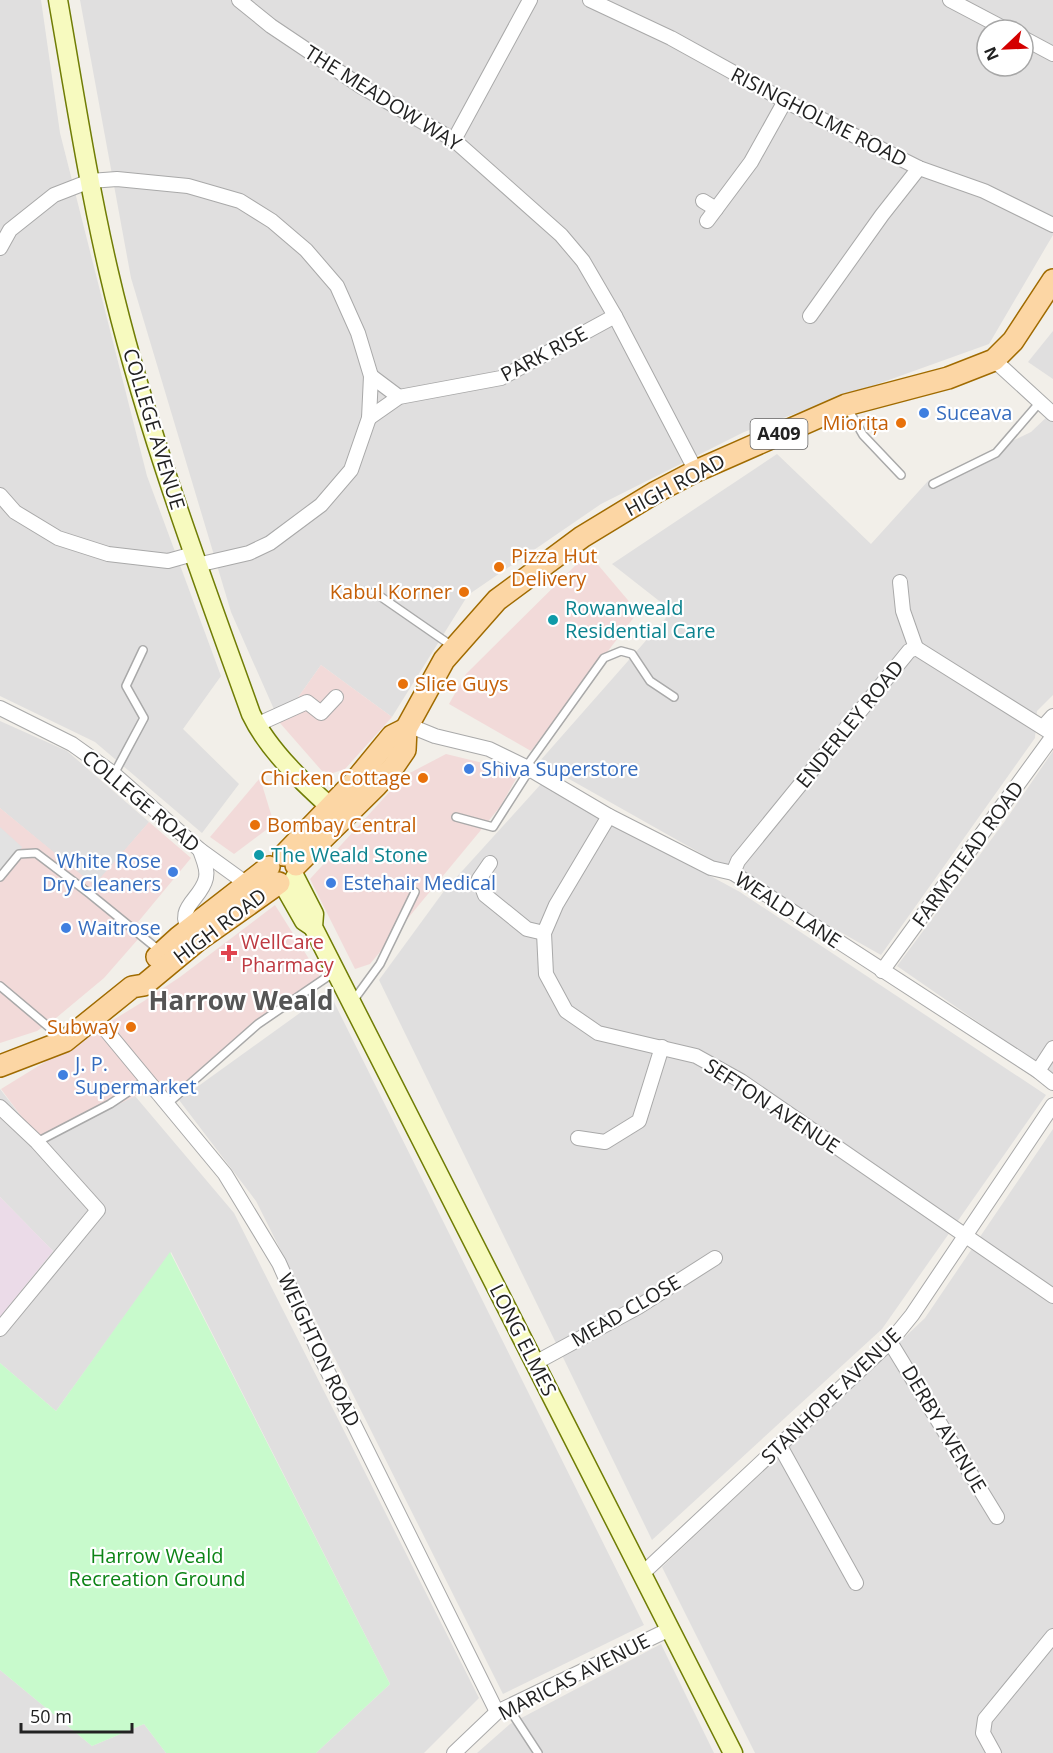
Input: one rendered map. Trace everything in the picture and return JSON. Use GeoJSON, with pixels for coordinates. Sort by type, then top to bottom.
{"type":"FeatureCollection","features":[{"type":"Feature","properties":{"kind":"main road","name":"HIGH ROAD"},"geometry":{"type":"LineString","coordinates":[[132,987],[135,975],[162,952],[193,935],[284,872],[336,812],[376,786],[405,750],[407,727],[444,660],[496,600],[582,537],[696,471],[846,405],[948,378],[994,360],[1013,341],[1053,280]]}},
{"type":"Feature","properties":{"kind":"main road","name":"HIGH ROAD"},"geometry":{"type":"LineString","coordinates":[[0,1066],[65,1041],[132,987],[144,985],[247,884],[284,872]]}},
{"type":"Feature","properties":{"kind":"street","name":"COLLEGE AVENUE"},"geometry":{"type":"LineString","coordinates":[[58,0],[109,274],[153,431],[195,560],[256,725],[273,749],[336,812]]}},
{"type":"Feature","properties":{"kind":"street","name":"THE MEADOW WAY"},"geometry":{"type":"LineString","coordinates":[[239,0],[271,26],[362,87],[454,140],[561,235],[583,261],[615,316],[696,471]]}},
{"type":"Feature","properties":{"kind":"street"},"geometry":{"type":"LineString","coordinates":[[454,140],[530,0]]}},
{"type":"Feature","properties":{"kind":"street","name":"RISINGHOLME ROAD"},"geometry":{"type":"LineString","coordinates":[[590,0],[671,39],[785,101],[919,168],[984,191],[1053,225]]}},
{"type":"Feature","properties":{"kind":"street"},"geometry":{"type":"LineString","coordinates":[[950,0],[984,18]]}},
{"type":"Feature","properties":{"kind":"street"},"geometry":{"type":"LineString","coordinates":[[1035,44],[1053,54]]}},
{"type":"Feature","properties":{"kind":"street"},"geometry":{"type":"LineString","coordinates":[[707,221],[751,162],[785,101]]}},
{"type":"Feature","properties":{"kind":"street"},"geometry":{"type":"LineString","coordinates":[[810,316],[882,215],[919,168]]}},
{"type":"Feature","properties":{"kind":"street"},"geometry":{"type":"LineString","coordinates":[[0,248],[10,230],[54,195],[90,181],[117,179],[188,186],[240,201],[272,221],[306,250],[337,286],[358,333],[371,376],[369,418],[351,470],[321,505],[270,543],[249,553],[168,561],[108,554],[58,538],[15,512],[0,495]]}},
{"type":"Feature","properties":{"kind":"street"},"geometry":{"type":"LineString","coordinates":[[703,201],[716,209]]}},
{"type":"Feature","properties":{"kind":"street","name":"PARK RISE"},"geometry":{"type":"LineString","coordinates":[[369,418],[399,397],[501,378],[615,316]]}},
{"type":"Feature","properties":{"kind":"street"},"geometry":{"type":"LineString","coordinates":[[994,360],[1053,414]]}},
{"type":"Feature","properties":{"kind":"street"},"geometry":{"type":"LineString","coordinates":[[371,376],[399,397]]}},
{"type":"Feature","properties":{"kind":"street"},"geometry":{"type":"LineString","coordinates":[[900,582],[903,611],[916,648]]}},
{"type":"Feature","properties":{"kind":"street","name":"ENDERLEY ROAD"},"geometry":{"type":"LineString","coordinates":[[733,873],[745,852],[909,651],[916,648],[1050,732]]}},
{"type":"Feature","properties":{"kind":"street"},"geometry":{"type":"LineString","coordinates":[[256,725],[307,702],[321,713],[336,697]]}},
{"type":"Feature","properties":{"kind":"street","name":"COLLEGE ROAD"},"geometry":{"type":"LineString","coordinates":[[0,708],[72,744],[114,774],[200,850],[247,884]]}},
{"type":"Feature","properties":{"kind":"street","name":"FARMSTEAD ROAD"},"geometry":{"type":"LineString","coordinates":[[882,971],[1050,732],[1053,716]]}},
{"type":"Feature","properties":{"kind":"street","name":"WEALD LANE"},"geometry":{"type":"LineString","coordinates":[[407,727],[489,749],[528,768],[609,816],[711,868],[733,873],[1038,1071],[1053,1083]]}},
{"type":"Feature","properties":{"kind":"street","name":"SEFTON AVENUE"},"geometry":{"type":"LineString","coordinates":[[609,816],[556,905],[544,933],[546,974],[566,1011],[598,1033],[696,1056],[741,1081],[1053,1296]]}},
{"type":"Feature","properties":{"kind":"street"},"geometry":{"type":"LineString","coordinates":[[193,935],[186,919],[186,909],[205,882],[207,869],[200,850]]}},
{"type":"Feature","properties":{"kind":"street"},"geometry":{"type":"LineString","coordinates":[[490,863],[479,879],[485,895],[527,929],[544,933]]}},
{"type":"Feature","properties":{"kind":"street","name":"LONG ELMES"},"geometry":{"type":"LineString","coordinates":[[284,872],[314,914],[313,927],[733,1753]]}},
{"type":"Feature","properties":{"kind":"street","name":"WEIGHTON ROAD"},"geometry":{"type":"LineString","coordinates":[[96,1017],[166,1105],[225,1173],[279,1263],[323,1362],[503,1709]]}},
{"type":"Feature","properties":{"kind":"street"},"geometry":{"type":"LineString","coordinates":[[578,1138],[605,1142],[639,1120],[662,1047]]}},
{"type":"Feature","properties":{"kind":"street"},"geometry":{"type":"LineString","coordinates":[[1038,1071],[1053,1048]]}},
{"type":"Feature","properties":{"kind":"street","name":"STANHOPE AVENUE"},"geometry":{"type":"LineString","coordinates":[[642,1574],[890,1342],[912,1315],[1053,1106]]}},
{"type":"Feature","properties":{"kind":"street"},"geometry":{"type":"LineString","coordinates":[[0,1107],[37,1142],[98,1210],[0,1329]]}},
{"type":"Feature","properties":{"kind":"street","name":"MEAD CLOSE"},"geometry":{"type":"LineString","coordinates":[[535,1363],[638,1307],[715,1258]]}},
{"type":"Feature","properties":{"kind":"street","name":"DERBY AVENUE"},"geometry":{"type":"LineString","coordinates":[[890,1342],[998,1517]]}},
{"type":"Feature","properties":{"kind":"street"},"geometry":{"type":"LineString","coordinates":[[780,1446],[856,1583]]}},
{"type":"Feature","properties":{"kind":"street","name":"MARICAS AVENUE"},"geometry":{"type":"LineString","coordinates":[[454,1753],[503,1709],[670,1629]]}},
{"type":"Feature","properties":{"kind":"street"},"geometry":{"type":"LineString","coordinates":[[994,1753],[983,1733],[985,1719],[1053,1636]]}},
{"type":"Feature","properties":{"kind":"lane"},"geometry":{"type":"LineString","coordinates":[[933,484],[996,453],[1040,402]]}},
{"type":"Feature","properties":{"kind":"lane"},"geometry":{"type":"LineString","coordinates":[[846,405],[862,435],[901,475]]}},
{"type":"Feature","properties":{"kind":"lane"},"geometry":{"type":"LineString","coordinates":[[374,592],[454,648]]}},
{"type":"Feature","properties":{"kind":"lane"},"geometry":{"type":"LineString","coordinates":[[114,774],[144,718],[126,686],[143,650]]}},
{"type":"Feature","properties":{"kind":"lane"},"geometry":{"type":"LineString","coordinates":[[456,817],[493,827],[528,768],[604,657],[621,651],[632,654],[650,681],[674,697]]}},
{"type":"Feature","properties":{"kind":"lane"},"geometry":{"type":"LineString","coordinates":[[0,877],[19,854],[36,854],[162,952]]}},
{"type":"Feature","properties":{"kind":"lane"},"geometry":{"type":"LineString","coordinates":[[352,1003],[380,964],[415,892]]}},
{"type":"Feature","properties":{"kind":"lane"},"geometry":{"type":"LineString","coordinates":[[166,1105],[258,1024],[336,971]]}},
{"type":"Feature","properties":{"kind":"lane"},"geometry":{"type":"LineString","coordinates":[[0,986],[65,1041]]}},
{"type":"Feature","properties":{"kind":"lane"},"geometry":{"type":"LineString","coordinates":[[37,1142],[110,1104],[146,1080]]}},
{"type":"Feature","properties":{"kind":"lane"},"geometry":{"type":"LineString","coordinates":[[503,1709],[538,1753]]}},
{"type":"Feature","properties":{"kind":"shaded area"},"geometry":{"type":"Polygon","coordinates":[[[0,0],[41,0],[60,133],[147,476],[221,676],[183,729],[239,784],[202,833],[95,742],[0,696],[0,0]]]}},
{"type":"Feature","properties":{"kind":"shaded area"},"geometry":{"type":"Polygon","coordinates":[[[80,0],[1053,0],[1053,235],[989,344],[744,432],[601,504],[468,595],[392,717],[321,665],[280,723],[231,612],[131,278],[80,0]]]}},
{"type":"Feature","properties":{"kind":"shaded area"},"geometry":{"type":"Polygon","coordinates":[[[1053,331],[1053,379],[1028,362],[1053,331]]]}},
{"type":"Feature","properties":{"kind":"shaded area"},"geometry":{"type":"Polygon","coordinates":[[[1053,411],[1053,695],[1037,711],[1035,738],[881,955],[539,762],[672,611],[612,564],[777,454],[871,544],[928,481],[1031,432],[1053,411]]]}},
{"type":"Feature","properties":{"kind":"shaded area"},"geometry":{"type":"Polygon","coordinates":[[[588,553],[638,612],[531,751],[449,704],[466,674],[588,553]]]}},
{"type":"Feature","properties":{"kind":"shaded area"},"geometry":{"type":"Polygon","coordinates":[[[321,665],[392,717],[345,769],[333,773],[322,771],[280,723],[321,665]]]}},
{"type":"Feature","properties":{"kind":"shaded area"},"geometry":{"type":"Polygon","coordinates":[[[0,721],[67,751],[149,822],[94,886],[0,808],[0,721]]]}},
{"type":"Feature","properties":{"kind":"shaded area"},"geometry":{"type":"Polygon","coordinates":[[[1053,751],[1053,1074],[897,966],[1005,821],[1053,751]]]}},
{"type":"Feature","properties":{"kind":"shaded area"},"geometry":{"type":"Polygon","coordinates":[[[446,754],[520,772],[500,807],[370,964],[355,969],[310,879],[404,776],[446,754]]]}},
{"type":"Feature","properties":{"kind":"shaded area"},"geometry":{"type":"Polygon","coordinates":[[[260,778],[274,824],[234,854],[210,837],[260,778]]]}},
{"type":"Feature","properties":{"kind":"shaded area"},"geometry":{"type":"Polygon","coordinates":[[[541,784],[740,892],[1046,1095],[882,1329],[652,1540],[379,980],[444,891],[541,784]]]}},
{"type":"Feature","properties":{"kind":"shaded area"},"geometry":{"type":"Polygon","coordinates":[[[0,808],[94,885],[149,822],[191,858],[138,922],[146,930],[104,978],[37,1031],[0,1043],[0,808]]]}},
{"type":"Feature","properties":{"kind":"shaded area"},"geometry":{"type":"Polygon","coordinates":[[[0,827],[22,847],[0,874],[0,827]]]}},
{"type":"Feature","properties":{"kind":"shaded area"},"geometry":{"type":"Polygon","coordinates":[[[275,905],[321,978],[178,1089],[135,1096],[41,1143],[1,1089],[180,977],[275,905]]]}},
{"type":"Feature","properties":{"kind":"shaded area"},"geometry":{"type":"Polygon","coordinates":[[[329,992],[644,1625],[503,1694],[256,1201],[179,1100],[329,992]]]}},
{"type":"Feature","properties":{"kind":"shaded area"},"geometry":{"type":"Polygon","coordinates":[[[0,1089],[41,1142],[135,1096],[234,1213],[479,1698],[424,1753],[316,1753],[390,1684],[171,1252],[56,1411],[0,1363],[0,1317],[53,1251],[0,1197],[0,1089]]]}},
{"type":"Feature","properties":{"kind":"shaded area"},"geometry":{"type":"Polygon","coordinates":[[[1053,1129],[1053,1753],[755,1753],[662,1567],[925,1318],[1053,1129]]]}},
{"type":"Feature","properties":{"kind":"shaded area"},"geometry":{"type":"Polygon","coordinates":[[[0,1197],[53,1251],[0,1317],[0,1197]]]}},
{"type":"Feature","properties":{"kind":"shaded area"},"geometry":{"type":"Polygon","coordinates":[[[661,1644],[714,1753],[477,1753],[510,1724],[661,1644]]]}},
{"type":"Feature","properties":{"kind":"shaded area"},"geometry":{"type":"Polygon","coordinates":[[[0,1670],[92,1746],[144,1724],[166,1753],[0,1753],[0,1670]]]}},
{"type":"Feature","properties":{"kind":"green space","name":"Harrow Weald Recreation Ground"},"geometry":{"type":"Polygon","coordinates":[[[170,1252],[390,1684],[316,1753],[166,1753],[144,1724],[92,1746],[0,1670],[0,1363],[56,1411],[170,1252]]]}},
{"type":"Feature","properties":{"kind":"place","name":"Suceava"},"geometry":{"type":"Point","coordinates":[924,413]}},
{"type":"Feature","properties":{"kind":"place","name":"Miorița"},"geometry":{"type":"Point","coordinates":[901,423]}},
{"type":"Feature","properties":{"kind":"place","name":"Pizza Hut Delivery"},"geometry":{"type":"Point","coordinates":[499,567]}},
{"type":"Feature","properties":{"kind":"place","name":"Kabul Korner"},"geometry":{"type":"Point","coordinates":[464,592]}},
{"type":"Feature","properties":{"kind":"place","name":"Rowanweald Residential Care"},"geometry":{"type":"Point","coordinates":[553,620]}},
{"type":"Feature","properties":{"kind":"place","name":"Slice Guys"},"geometry":{"type":"Point","coordinates":[403,684]}},
{"type":"Feature","properties":{"kind":"place","name":"Shiva Superstore"},"geometry":{"type":"Point","coordinates":[469,769]}},
{"type":"Feature","properties":{"kind":"place","name":"Chicken Cottage"},"geometry":{"type":"Point","coordinates":[423,778]}},
{"type":"Feature","properties":{"kind":"place","name":"Bombay Central"},"geometry":{"type":"Point","coordinates":[255,825]}},
{"type":"Feature","properties":{"kind":"place","name":"The Weald Stone"},"geometry":{"type":"Point","coordinates":[259,855]}},
{"type":"Feature","properties":{"kind":"place","name":"White Rose Dry Cleaners"},"geometry":{"type":"Point","coordinates":[173,872]}},
{"type":"Feature","properties":{"kind":"place","name":"Estehair Medical"},"geometry":{"type":"Point","coordinates":[331,883]}},
{"type":"Feature","properties":{"kind":"place","name":"Waitrose"},"geometry":{"type":"Point","coordinates":[66,928]}},
{"type":"Feature","properties":{"kind":"place","name":"WellCare Pharmacy"},"geometry":{"type":"Point","coordinates":[229,953]}},
{"type":"Feature","properties":{"kind":"place","name":"Subway"},"geometry":{"type":"Point","coordinates":[131,1027]}},
{"type":"Feature","properties":{"kind":"place","name":"J. P. Supermarket"},"geometry":{"type":"Point","coordinates":[63,1075]}},
{"type":"Feature","properties":{"kind":"district","name":"Harrow Weald"},"geometry":{"type":"Point","coordinates":[241,1001]}}]}
